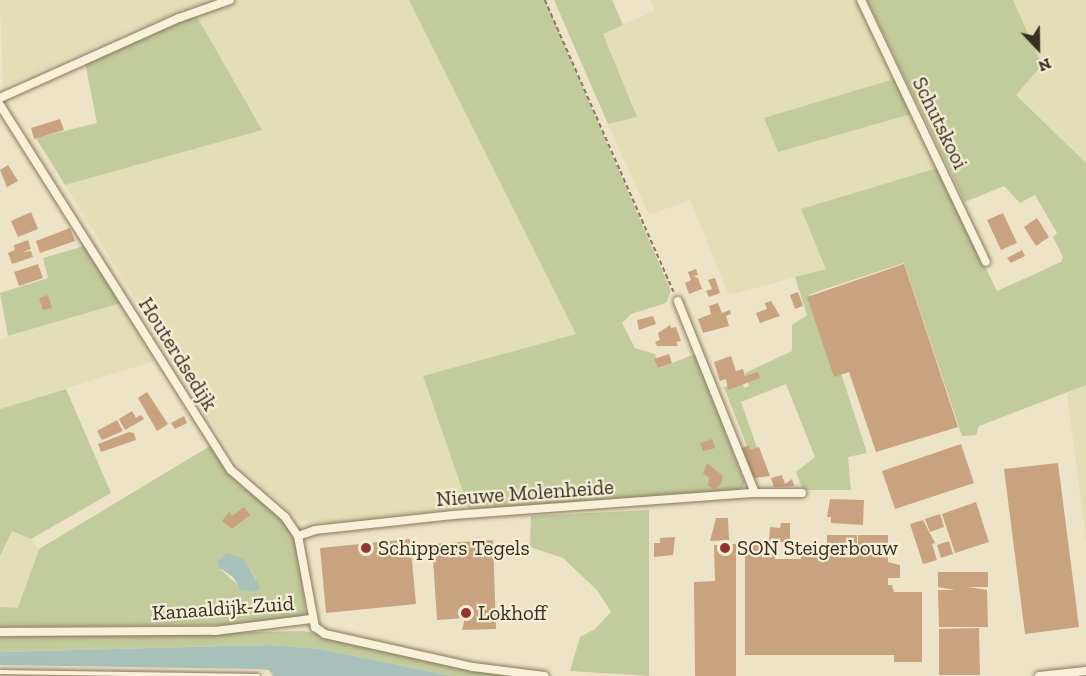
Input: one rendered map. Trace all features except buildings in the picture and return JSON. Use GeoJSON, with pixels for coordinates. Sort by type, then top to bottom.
{"type":"FeatureCollection","features":[{"type":"Feature","properties":{"kind":"street"},"geometry":{"type":"LineString","coordinates":[[0,98],[179,18],[230,0]]}},
{"type":"Feature","properties":{"kind":"street","name":"Schutskooi"},"geometry":{"type":"LineString","coordinates":[[861,0],[986,262]]}},
{"type":"Feature","properties":{"kind":"street","name":"Houterdsedijk"},"geometry":{"type":"LineString","coordinates":[[0,105],[231,470],[285,517],[298,536],[306,565],[311,619]]}},
{"type":"Feature","properties":{"kind":"street"},"geometry":{"type":"LineString","coordinates":[[678,301],[755,493]]}},
{"type":"Feature","properties":{"kind":"street","name":"Nieuwe Molenheide"},"geometry":{"type":"LineString","coordinates":[[298,536],[315,530],[453,515],[755,493],[802,493]]}},
{"type":"Feature","properties":{"kind":"street","name":"Kanaaldijk-Zuid"},"geometry":{"type":"LineString","coordinates":[[0,632],[215,631],[311,619],[325,633],[473,667],[544,676]]}},
{"type":"Feature","properties":{"kind":"street"},"geometry":{"type":"LineString","coordinates":[[1039,676],[1086,671]]}},
{"type":"Feature","properties":{"kind":"lane"},"geometry":{"type":"LineString","coordinates":[[0,672],[258,676]]}},
{"type":"Feature","properties":{"kind":"path"},"geometry":{"type":"LineString","coordinates":[[545,0],[678,301]]}},
{"type":"Feature","properties":{"kind":"shaded area"},"geometry":{"type":"Polygon","coordinates":[[[0,0],[210,0],[126,32],[3,87],[0,0]]]}},
{"type":"Feature","properties":{"kind":"shaded area"},"geometry":{"type":"Polygon","coordinates":[[[239,0],[409,0],[576,334],[423,376],[469,509],[333,523],[300,520],[239,466],[65,185],[262,130],[196,15],[239,0]]]}},
{"type":"Feature","properties":{"kind":"shaded area"},"geometry":{"type":"Polygon","coordinates":[[[651,0],[856,0],[894,79],[856,91],[778,151],[911,114],[937,168],[802,209],[826,269],[729,295],[690,200],[649,215],[608,124],[636,117],[602,33],[655,11],[651,0]]]}},
{"type":"Feature","properties":{"kind":"shaded area"},"geometry":{"type":"Polygon","coordinates":[[[1013,0],[1086,0],[1086,163],[1016,95],[1013,0]]]}},
{"type":"Feature","properties":{"kind":"shaded area"},"geometry":{"type":"Polygon","coordinates":[[[121,303],[157,360],[0,409],[0,339],[121,303]]]}},
{"type":"Feature","properties":{"kind":"shaded area"},"geometry":{"type":"Polygon","coordinates":[[[1086,385],[1086,542],[1067,393],[1086,385]]]}},
{"type":"Feature","properties":{"kind":"shaded area"},"geometry":{"type":"Polygon","coordinates":[[[12,531],[31,539],[39,549],[18,609],[0,607],[0,556],[12,531]]]}},
{"type":"Feature","properties":{"kind":"green space"},"geometry":{"type":"Polygon","coordinates":[[[409,0],[545,0],[671,291],[666,303],[631,314],[622,323],[635,348],[655,354],[659,368],[695,354],[745,483],[741,491],[469,509],[423,376],[576,334],[409,0]]]}},
{"type":"Feature","properties":{"kind":"green space"},"geometry":{"type":"Polygon","coordinates":[[[554,0],[612,0],[623,25],[603,34],[637,117],[608,124],[554,0]]]}},
{"type":"Feature","properties":{"kind":"green space"},"geometry":{"type":"Polygon","coordinates":[[[867,0],[1013,0],[1042,65],[1016,95],[1086,163],[1086,385],[979,426],[976,435],[962,436],[904,263],[822,290],[809,295],[833,349],[867,453],[848,457],[851,490],[803,490],[796,472],[815,457],[786,384],[741,402],[760,456],[752,459],[724,387],[742,381],[744,388],[749,386],[745,373],[792,351],[792,325],[807,315],[795,277],[826,269],[801,209],[937,168],[997,291],[1061,262],[1063,257],[1053,237],[1057,233],[1035,195],[1020,203],[1004,186],[965,202],[867,0]]]}},
{"type":"Feature","properties":{"kind":"green space"},"geometry":{"type":"Polygon","coordinates":[[[196,15],[262,130],[65,185],[36,138],[97,123],[85,62],[196,15]]]}},
{"type":"Feature","properties":{"kind":"green space"},"geometry":{"type":"Polygon","coordinates":[[[894,79],[911,114],[778,152],[764,118],[894,79]]]}},
{"type":"Feature","properties":{"kind":"green space"},"geometry":{"type":"Polygon","coordinates":[[[84,246],[121,303],[8,336],[0,293],[48,278],[43,258],[84,246]]]}},
{"type":"Feature","properties":{"kind":"green space"},"geometry":{"type":"Polygon","coordinates":[[[66,389],[111,493],[31,539],[12,531],[0,556],[0,409],[66,389]]]}},
{"type":"Feature","properties":{"kind":"green space"},"geometry":{"type":"Polygon","coordinates":[[[210,446],[241,486],[269,506],[290,529],[298,549],[306,614],[292,620],[236,625],[0,627],[0,607],[18,608],[39,549],[210,446]],[[247,564],[220,569],[240,587],[256,592],[256,579],[247,564]]]}},
{"type":"Feature","properties":{"kind":"green space"},"geometry":{"type":"Polygon","coordinates":[[[649,510],[649,676],[570,671],[580,637],[595,629],[611,612],[597,590],[563,558],[530,547],[531,516],[649,510]]]}},
{"type":"Feature","properties":{"kind":"green space"},"geometry":{"type":"Polygon","coordinates":[[[304,631],[514,676],[452,676],[320,649],[269,645],[0,652],[0,637],[304,631]]]}},
{"type":"Feature","properties":{"kind":"water"},"geometry":{"type":"Polygon","coordinates":[[[227,553],[244,559],[260,587],[256,592],[241,590],[233,577],[220,568],[217,562],[227,553]]]}},
{"type":"Feature","properties":{"kind":"water"},"geometry":{"type":"Polygon","coordinates":[[[269,645],[320,649],[452,676],[273,676],[269,670],[257,669],[0,665],[0,652],[269,645]]]}},
{"type":"Feature","properties":{"kind":"place","name":"Schippers Tegels"},"geometry":{"type":"Point","coordinates":[366,548]}},
{"type":"Feature","properties":{"kind":"place","name":"SON Steigerbouw"},"geometry":{"type":"Point","coordinates":[725,548]}},
{"type":"Feature","properties":{"kind":"place","name":"Lokhoff"},"geometry":{"type":"Point","coordinates":[466,613]}}]}
